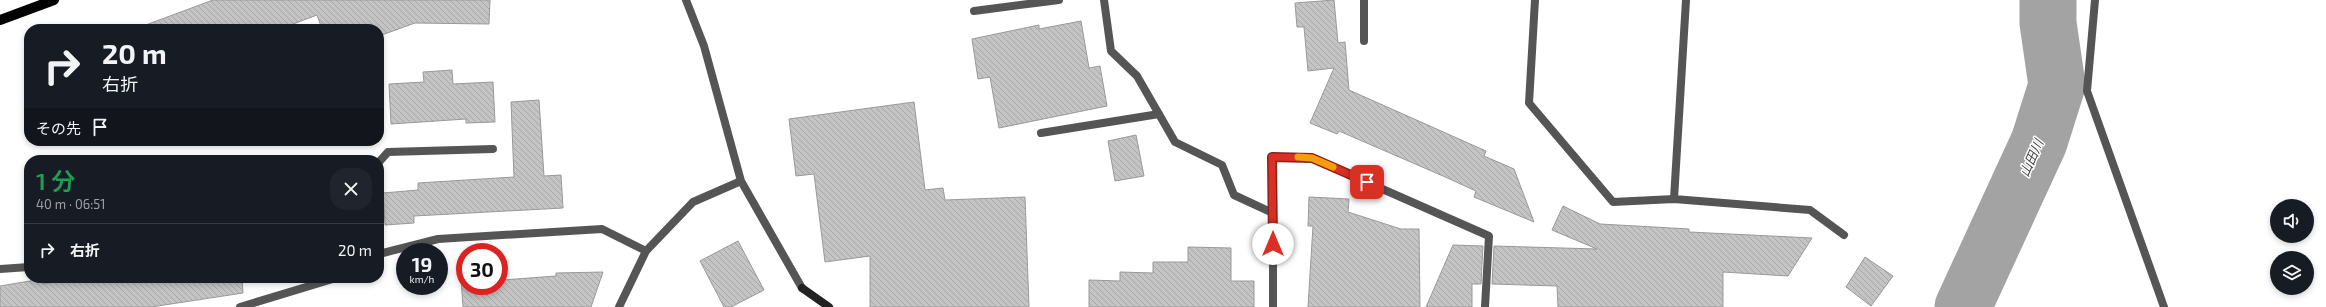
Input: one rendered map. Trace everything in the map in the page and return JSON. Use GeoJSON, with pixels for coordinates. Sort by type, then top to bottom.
{"type":"FeatureCollection","features":[{"type":"Feature","properties":{"kind":"main road"},"geometry":{"type":"LineString","coordinates":[[0,20],[54,0]]}},
{"type":"Feature","properties":{"kind":"street"},"geometry":{"type":"LineString","coordinates":[[686,0],[704,46],[741,181],[802,288],[829,307]]}},
{"type":"Feature","properties":{"kind":"street"},"geometry":{"type":"LineString","coordinates":[[974,11],[1059,0]]}},
{"type":"Feature","properties":{"kind":"street"},"geometry":{"type":"LineString","coordinates":[[1104,0],[1111,51],[1137,76],[1175,142],[1222,166],[1234,195],[1273,212]]}},
{"type":"Feature","properties":{"kind":"street"},"geometry":{"type":"LineString","coordinates":[[1364,0],[1364,42]]}},
{"type":"Feature","properties":{"kind":"street"},"geometry":{"type":"LineString","coordinates":[[1536,0],[1529,103],[1613,202],[1674,199],[1810,210],[1844,236]]}},
{"type":"Feature","properties":{"kind":"street"},"geometry":{"type":"LineString","coordinates":[[1674,199],[1686,0]]}},
{"type":"Feature","properties":{"kind":"street"},"geometry":{"type":"LineString","coordinates":[[2095,0],[2087,91],[2164,307]]}},
{"type":"Feature","properties":{"kind":"street"},"geometry":{"type":"LineString","coordinates":[[1041,133],[1159,114]]}},
{"type":"Feature","properties":{"kind":"street"},"geometry":{"type":"LineString","coordinates":[[384,156],[388,152],[493,149]]}},
{"type":"Feature","properties":{"kind":"street"},"geometry":{"type":"LineString","coordinates":[[1273,307],[1272,157],[1312,158],[1489,236],[1485,307]]}},
{"type":"Feature","properties":{"kind":"street"},"geometry":{"type":"LineString","coordinates":[[619,307],[646,251],[693,202],[741,181]]}},
{"type":"Feature","properties":{"kind":"street"},"geometry":{"type":"LineString","coordinates":[[384,253],[438,239],[602,229],[646,251]]}},
{"type":"Feature","properties":{"kind":"street"},"geometry":{"type":"LineString","coordinates":[[0,269],[24,267]]}},
{"type":"Feature","properties":{"kind":"street"},"geometry":{"type":"LineString","coordinates":[[240,307],[258,305],[322,283]]}},
{"type":"Feature","properties":{"kind":"building"},"geometry":{"type":"Polygon","coordinates":[[[213,0],[490,0],[489,24],[415,23],[384,34],[384,24],[320,24],[317,15],[293,24],[148,24],[213,0]]]}},
{"type":"Feature","properties":{"kind":"building"},"geometry":{"type":"Polygon","coordinates":[[[1334,0],[1338,43],[1345,42],[1349,90],[1486,151],[1484,156],[1514,169],[1534,222],[1474,197],[1476,191],[1443,176],[1339,131],[1337,134],[1310,123],[1334,68],[1308,71],[1304,27],[1297,27],[1295,3],[1334,0]]]}},
{"type":"Feature","properties":{"kind":"building"},"geometry":{"type":"Polygon","coordinates":[[[1081,21],[1089,68],[1100,66],[1107,106],[999,128],[990,77],[978,79],[972,39],[1039,25],[1039,29],[1081,21]]]}},
{"type":"Feature","properties":{"kind":"building"},"geometry":{"type":"Polygon","coordinates":[[[452,70],[453,84],[493,82],[495,122],[466,123],[466,119],[391,124],[389,84],[424,82],[423,72],[452,70]]]}},
{"type":"Feature","properties":{"kind":"building"},"geometry":{"type":"Polygon","coordinates":[[[539,100],[544,176],[561,175],[563,208],[414,216],[414,223],[385,225],[384,193],[418,190],[418,183],[514,177],[511,102],[539,100]]]}},
{"type":"Feature","properties":{"kind":"building"},"geometry":{"type":"Polygon","coordinates":[[[914,102],[925,190],[943,188],[945,200],[1025,197],[1029,307],[870,307],[870,256],[825,262],[814,174],[796,176],[789,119],[914,102]]]}},
{"type":"Feature","properties":{"kind":"building"},"geometry":{"type":"Polygon","coordinates":[[[1136,135],[1144,176],[1115,181],[1108,141],[1136,135]]]}},
{"type":"Feature","properties":{"kind":"building"},"geometry":{"type":"Polygon","coordinates":[[[1309,197],[1349,199],[1348,212],[1401,229],[1419,229],[1420,307],[1308,307],[1313,226],[1308,226],[1309,197]]]}},
{"type":"Feature","properties":{"kind":"building"},"geometry":{"type":"Polygon","coordinates":[[[1563,206],[1600,224],[1689,229],[1689,232],[1812,238],[1788,276],[1723,272],[1723,307],[1558,307],[1557,286],[1492,284],[1494,246],[1597,249],[1552,230],[1563,206]]]}},
{"type":"Feature","properties":{"kind":"building"},"geometry":{"type":"Polygon","coordinates":[[[738,241],[764,290],[731,307],[724,307],[700,261],[738,241]]]}},
{"type":"Feature","properties":{"kind":"building"},"geometry":{"type":"Polygon","coordinates":[[[1453,245],[1483,246],[1481,284],[1472,284],[1472,307],[1426,307],[1453,245]]]}},
{"type":"Feature","properties":{"kind":"building"},"geometry":{"type":"Polygon","coordinates":[[[1188,247],[1231,248],[1231,281],[1254,281],[1254,307],[1089,307],[1089,280],[1120,281],[1120,272],[1153,273],[1153,262],[1188,262],[1188,247]]]}},
{"type":"Feature","properties":{"kind":"building"},"geometry":{"type":"Polygon","coordinates":[[[1865,257],[1893,276],[1871,306],[1846,287],[1865,257]]]}},
{"type":"Feature","properties":{"kind":"building"},"geometry":{"type":"Polygon","coordinates":[[[603,272],[591,307],[463,307],[462,295],[508,295],[508,280],[556,276],[556,273],[603,272]]]}},
{"type":"Feature","properties":{"kind":"building"},"geometry":{"type":"Polygon","coordinates":[[[24,282],[42,284],[242,283],[243,293],[151,307],[0,307],[0,286],[24,282]]]}},
{"type":"Feature","properties":{"kind":"waterway","name":"山田川"},"geometry":{"type":"LineString","coordinates":[[1963,307],[2039,142],[2057,85],[2048,23],[2048,0]]}},
{"type":"Feature","properties":{"kind":"slow traffic"},"geometry":{"type":"LineString","coordinates":[[1298,157],[1312,158],[1333,167]]}},
{"type":"Feature","properties":{"kind":"route"},"geometry":{"type":"LineString","coordinates":[[1273,244],[1272,157],[1312,158],[1367,182]]}}]}
